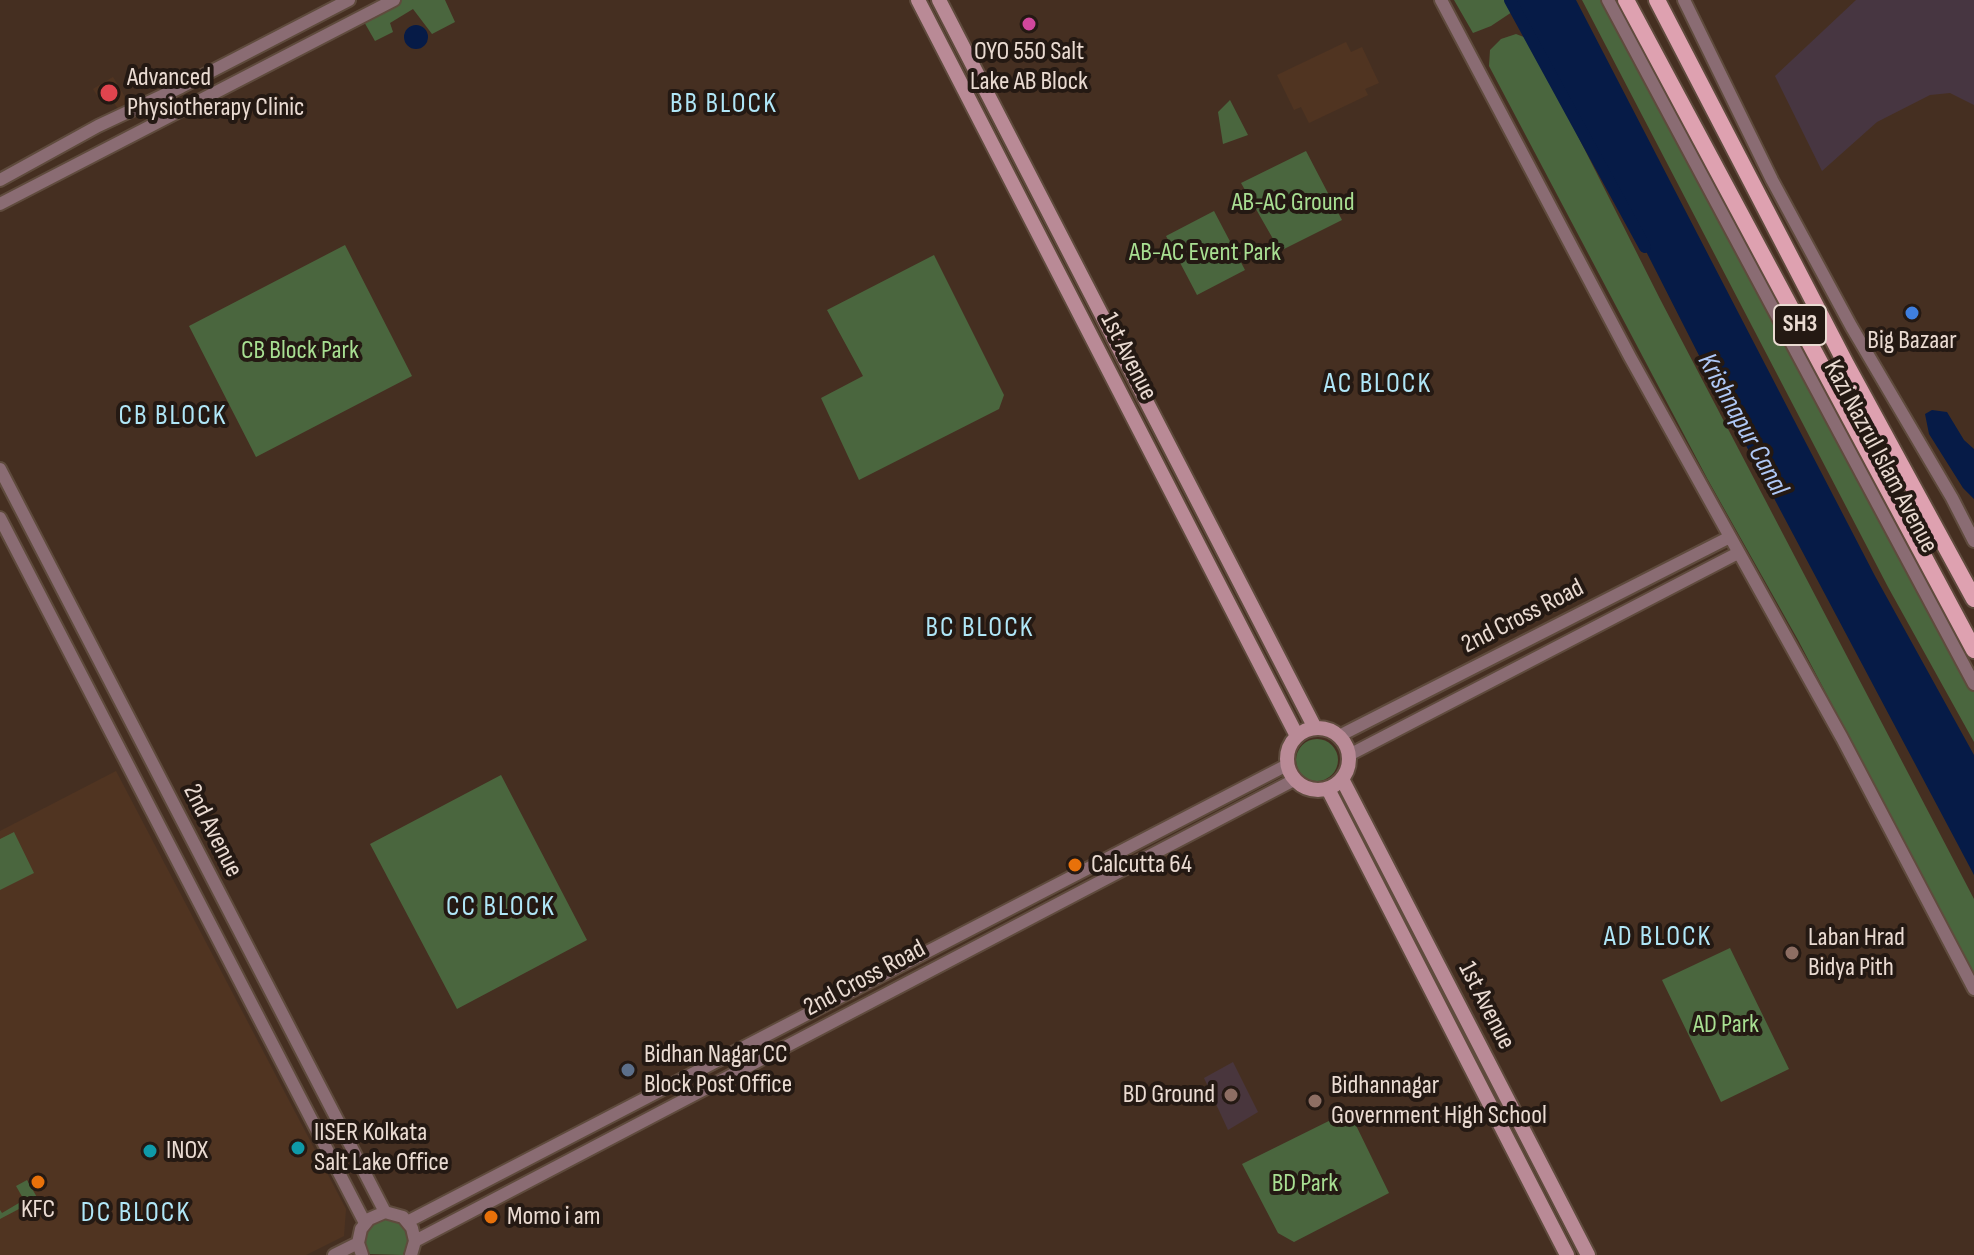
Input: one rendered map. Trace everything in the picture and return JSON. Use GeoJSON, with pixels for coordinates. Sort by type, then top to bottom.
{"type":"FeatureCollection","features":[{"type":"Feature","properties":{"kind":"main road","name":"1st Avenue"},"geometry":{"type":"LineString","coordinates":[[918,0],[1297,736]]}},
{"type":"Feature","properties":{"kind":"main road","name":"1st Avenue"},"geometry":{"type":"LineString","coordinates":[[939,0],[1315,728]]}},
{"type":"Feature","properties":{"kind":"main road","name":"Kazi Nazrul Islam Avenue"},"geometry":{"type":"LineString","coordinates":[[1626,0],[1974,650]]}},
{"type":"Feature","properties":{"kind":"main road","name":"Kazi Nazrul Islam Avenue"},"geometry":{"type":"LineString","coordinates":[[1657,0],[1846,364],[1974,599]]}},
{"type":"Feature","properties":{"kind":"main road"},"geometry":{"type":"LineString","coordinates":[[1019,196],[1036,188]]}},
{"type":"Feature","properties":{"kind":"main road"},"geometry":{"type":"LineString","coordinates":[[1227,600],[1244,591]]}},
{"type":"Feature","properties":{"kind":"main road"},"geometry":{"type":"LineString","coordinates":[[1315,728],[1332,731],[1339,736],[1349,755],[1348,768],[1342,779],[1328,789],[1315,791],[1294,780],[1287,765],[1288,749],[1297,736],[1315,728]]}},
{"type":"Feature","properties":{"kind":"main road","name":"1st Avenue"},"geometry":{"type":"LineString","coordinates":[[1342,779],[1588,1255]]}},
{"type":"Feature","properties":{"kind":"main road"},"geometry":{"type":"LineString","coordinates":[[1328,789],[1567,1255]]}},
{"type":"Feature","properties":{"kind":"street"},"geometry":{"type":"LineString","coordinates":[[0,180],[98,126],[349,0]]}},
{"type":"Feature","properties":{"kind":"street"},"geometry":{"type":"LineString","coordinates":[[0,204],[394,0]]}},
{"type":"Feature","properties":{"kind":"street"},"geometry":{"type":"LineString","coordinates":[[1441,0],[1728,538],[1842,738],[1974,989]]}},
{"type":"Feature","properties":{"kind":"street","name":"Kazi Nazrul Islam Avenue"},"geometry":{"type":"LineString","coordinates":[[1608,0],[1974,684]]}},
{"type":"Feature","properties":{"kind":"street","name":"Kazi Nazrul Islam Avenue"},"geometry":{"type":"LineString","coordinates":[[1684,0],[1772,180],[1974,541]]}},
{"type":"Feature","properties":{"kind":"street"},"geometry":{"type":"LineString","coordinates":[[28,166],[38,184]]}},
{"type":"Feature","properties":{"kind":"street","name":"2nd Avenue"},"geometry":{"type":"LineString","coordinates":[[0,469],[385,1212]]}},
{"type":"Feature","properties":{"kind":"street","name":"2nd Avenue"},"geometry":{"type":"LineString","coordinates":[[0,518],[365,1223]]}},
{"type":"Feature","properties":{"kind":"street","name":"2nd Cross Road"},"geometry":{"type":"LineString","coordinates":[[1339,736],[1728,538]]}},
{"type":"Feature","properties":{"kind":"street"},"geometry":{"type":"LineString","coordinates":[[1349,755],[1738,553]]}},
{"type":"Feature","properties":{"kind":"street"},"geometry":{"type":"LineString","coordinates":[[1586,609],[1595,627]]}},
{"type":"Feature","properties":{"kind":"street"},"geometry":{"type":"LineString","coordinates":[[1478,664],[1487,683]]}},
{"type":"Feature","properties":{"kind":"street","name":"2nd Cross Road"},"geometry":{"type":"LineString","coordinates":[[407,1222],[1287,765]]}},
{"type":"Feature","properties":{"kind":"street","name":"2nd Cross Road"},"geometry":{"type":"LineString","coordinates":[[415,1241],[1294,780]]}},
{"type":"Feature","properties":{"kind":"street"},"geometry":{"type":"LineString","coordinates":[[152,812],[172,803]]}},
{"type":"Feature","properties":{"kind":"street"},"geometry":{"type":"LineString","coordinates":[[1193,814],[1201,828]]}},
{"type":"Feature","properties":{"kind":"street"},"geometry":{"type":"LineString","coordinates":[[899,966],[906,982]]}},
{"type":"Feature","properties":{"kind":"street"},"geometry":{"type":"LineString","coordinates":[[673,1084],[682,1101]]}},
{"type":"Feature","properties":{"kind":"street"},"geometry":{"type":"LineString","coordinates":[[334,1255],[360,1249],[365,1223],[385,1212],[397,1214],[407,1222],[415,1241],[411,1255]]}},
{"type":"Feature","properties":{"kind":"shaded area"},"geometry":{"type":"Polygon","coordinates":[[[1856,0],[1974,0],[1974,105],[1950,93],[1930,95],[1877,122],[1822,171],[1775,76],[1856,0]]]}},
{"type":"Feature","properties":{"kind":"shaded area"},"geometry":{"type":"Polygon","coordinates":[[[1346,42],[1351,52],[1362,47],[1379,83],[1365,89],[1368,95],[1309,123],[1301,107],[1294,110],[1277,75],[1346,42]]]}},
{"type":"Feature","properties":{"kind":"shaded area","name":"Advanced Physiotherapy Clinic"},"geometry":{"type":"Polygon","coordinates":[[[113,77],[128,102],[118,109],[111,98],[102,103],[93,89],[113,77]]]}},
{"type":"Feature","properties":{"kind":"shaded area"},"geometry":{"type":"Polygon","coordinates":[[[116,771],[346,1209],[344,1236],[306,1255],[0,1255],[0,831],[116,771]]]}},
{"type":"Feature","properties":{"kind":"shaded area","name":"BD Ground"},"geometry":{"type":"Polygon","coordinates":[[[1233,1062],[1258,1112],[1228,1130],[1204,1078],[1233,1062]]]}},
{"type":"Feature","properties":{"kind":"green space"},"geometry":{"type":"Polygon","coordinates":[[[400,0],[445,0],[455,22],[432,34],[413,9],[390,23],[393,32],[375,41],[363,20],[400,0]]]}},
{"type":"Feature","properties":{"kind":"green space"},"geometry":{"type":"Polygon","coordinates":[[[1454,0],[1511,0],[1512,12],[1473,33],[1454,0]]]}},
{"type":"Feature","properties":{"kind":"green space"},"geometry":{"type":"Polygon","coordinates":[[[1582,0],[1612,0],[1974,679],[1974,742],[1888,587],[1582,0]]]}},
{"type":"Feature","properties":{"kind":"green space"},"geometry":{"type":"Polygon","coordinates":[[[1516,34],[1529,39],[1660,299],[1974,899],[1974,974],[1489,66],[1490,50],[1501,39],[1516,34]]]}},
{"type":"Feature","properties":{"kind":"green space"},"geometry":{"type":"Polygon","coordinates":[[[1230,100],[1248,135],[1223,144],[1218,112],[1230,100]]]}},
{"type":"Feature","properties":{"kind":"green space","name":"AB-AC Ground"},"geometry":{"type":"Polygon","coordinates":[[[1306,151],[1342,220],[1280,251],[1241,183],[1306,151]]]}},
{"type":"Feature","properties":{"kind":"green space","name":"AB-AC Event Park"},"geometry":{"type":"Polygon","coordinates":[[[1214,211],[1245,270],[1197,295],[1166,236],[1214,211]]]}},
{"type":"Feature","properties":{"kind":"green space","name":"CB Block Park"},"geometry":{"type":"Polygon","coordinates":[[[345,245],[412,376],[256,457],[189,326],[345,245]]]}},
{"type":"Feature","properties":{"kind":"green space"},"geometry":{"type":"Polygon","coordinates":[[[934,255],[1004,395],[999,409],[859,480],[821,398],[863,376],[827,310],[934,255]]]}},
{"type":"Feature","properties":{"kind":"green space"},"geometry":{"type":"Polygon","coordinates":[[[1317,739],[1332,745],[1338,760],[1332,775],[1317,781],[1302,775],[1296,760],[1302,745],[1317,739]]]}},
{"type":"Feature","properties":{"kind":"green space"},"geometry":{"type":"Polygon","coordinates":[[[501,775],[587,940],[457,1009],[370,844],[501,775]]]}},
{"type":"Feature","properties":{"kind":"green space"},"geometry":{"type":"Polygon","coordinates":[[[14,832],[34,873],[0,890],[0,839],[14,832]]]}},
{"type":"Feature","properties":{"kind":"green space","name":"AD Park"},"geometry":{"type":"Polygon","coordinates":[[[1730,948],[1789,1069],[1721,1102],[1662,980],[1730,948]]]}},
{"type":"Feature","properties":{"kind":"green space","name":"BD Park"},"geometry":{"type":"Polygon","coordinates":[[[1349,1111],[1389,1193],[1294,1242],[1278,1233],[1242,1164],[1349,1111]]]}},
{"type":"Feature","properties":{"kind":"green space"},"geometry":{"type":"Polygon","coordinates":[[[27,1180],[38,1199],[0,1219],[0,1210],[2,1213],[24,1200],[16,1186],[27,1180]]]}},
{"type":"Feature","properties":{"kind":"green space"},"geometry":{"type":"Polygon","coordinates":[[[384,1219],[391,1219],[404,1227],[408,1241],[403,1255],[370,1254],[366,1247],[366,1232],[384,1219]]]}},
{"type":"Feature","properties":{"kind":"water"},"geometry":{"type":"Polygon","coordinates":[[[1514,0],[1576,0],[1875,576],[1974,755],[1974,875],[1716,389],[1562,86],[1514,0]]]}},
{"type":"Feature","properties":{"kind":"water"},"geometry":{"type":"Polygon","coordinates":[[[416,25],[424,29],[428,37],[424,45],[416,49],[408,45],[404,37],[408,29],[416,25]]]}},
{"type":"Feature","properties":{"kind":"water"},"geometry":{"type":"Polygon","coordinates":[[[1932,410],[1947,412],[1964,440],[1974,449],[1974,499],[1963,488],[1929,434],[1925,414],[1932,410]]]}},
{"type":"Feature","properties":{"kind":"waterway","name":"Krishnapur Canal"},"geometry":{"type":"LineString","coordinates":[[1510,0],[1645,247]]}},
{"type":"Feature","properties":{"kind":"place","name":"OYO 550 Salt Lake AB Block"},"geometry":{"type":"Point","coordinates":[1029,24]}},
{"type":"Feature","properties":{"kind":"place","name":"Advanced Physiotherapy Clinic"},"geometry":{"type":"Point","coordinates":[109,93]}},
{"type":"Feature","properties":{"kind":"place","name":"Big Bazaar"},"geometry":{"type":"Point","coordinates":[1912,313]}},
{"type":"Feature","properties":{"kind":"place","name":"Calcutta 64"},"geometry":{"type":"Point","coordinates":[1075,865]}},
{"type":"Feature","properties":{"kind":"place","name":"Laban Hrad Bidya Pith"},"geometry":{"type":"Point","coordinates":[1792,953]}},
{"type":"Feature","properties":{"kind":"place","name":"Bidhan Nagar CC Block Post Office"},"geometry":{"type":"Point","coordinates":[628,1070]}},
{"type":"Feature","properties":{"kind":"place","name":"BD Ground"},"geometry":{"type":"Point","coordinates":[1231,1095]}},
{"type":"Feature","properties":{"kind":"place","name":"Bidhannagar Government High School"},"geometry":{"type":"Point","coordinates":[1315,1101]}},
{"type":"Feature","properties":{"kind":"place","name":"IISER Kolkata Salt Lake Office"},"geometry":{"type":"Point","coordinates":[298,1148]}},
{"type":"Feature","properties":{"kind":"place","name":"INOX"},"geometry":{"type":"Point","coordinates":[150,1151]}},
{"type":"Feature","properties":{"kind":"place","name":"KFC"},"geometry":{"type":"Point","coordinates":[38,1182]}},
{"type":"Feature","properties":{"kind":"place","name":"Momo i am"},"geometry":{"type":"Point","coordinates":[491,1217]}},
{"type":"Feature","properties":{"kind":"district","name":"BB BLOCK"},"geometry":{"type":"Point","coordinates":[724,105]}},
{"type":"Feature","properties":{"kind":"district","name":"AC BLOCK"},"geometry":{"type":"Point","coordinates":[1378,385]}},
{"type":"Feature","properties":{"kind":"district","name":"CB BLOCK"},"geometry":{"type":"Point","coordinates":[173,417]}},
{"type":"Feature","properties":{"kind":"district","name":"BC BLOCK"},"geometry":{"type":"Point","coordinates":[980,629]}},
{"type":"Feature","properties":{"kind":"district","name":"CC BLOCK"},"geometry":{"type":"Point","coordinates":[501,908]}},
{"type":"Feature","properties":{"kind":"district","name":"AD BLOCK"},"geometry":{"type":"Point","coordinates":[1658,938]}},
{"type":"Feature","properties":{"kind":"district","name":"DC BLOCK"},"geometry":{"type":"Point","coordinates":[136,1214]}}]}
